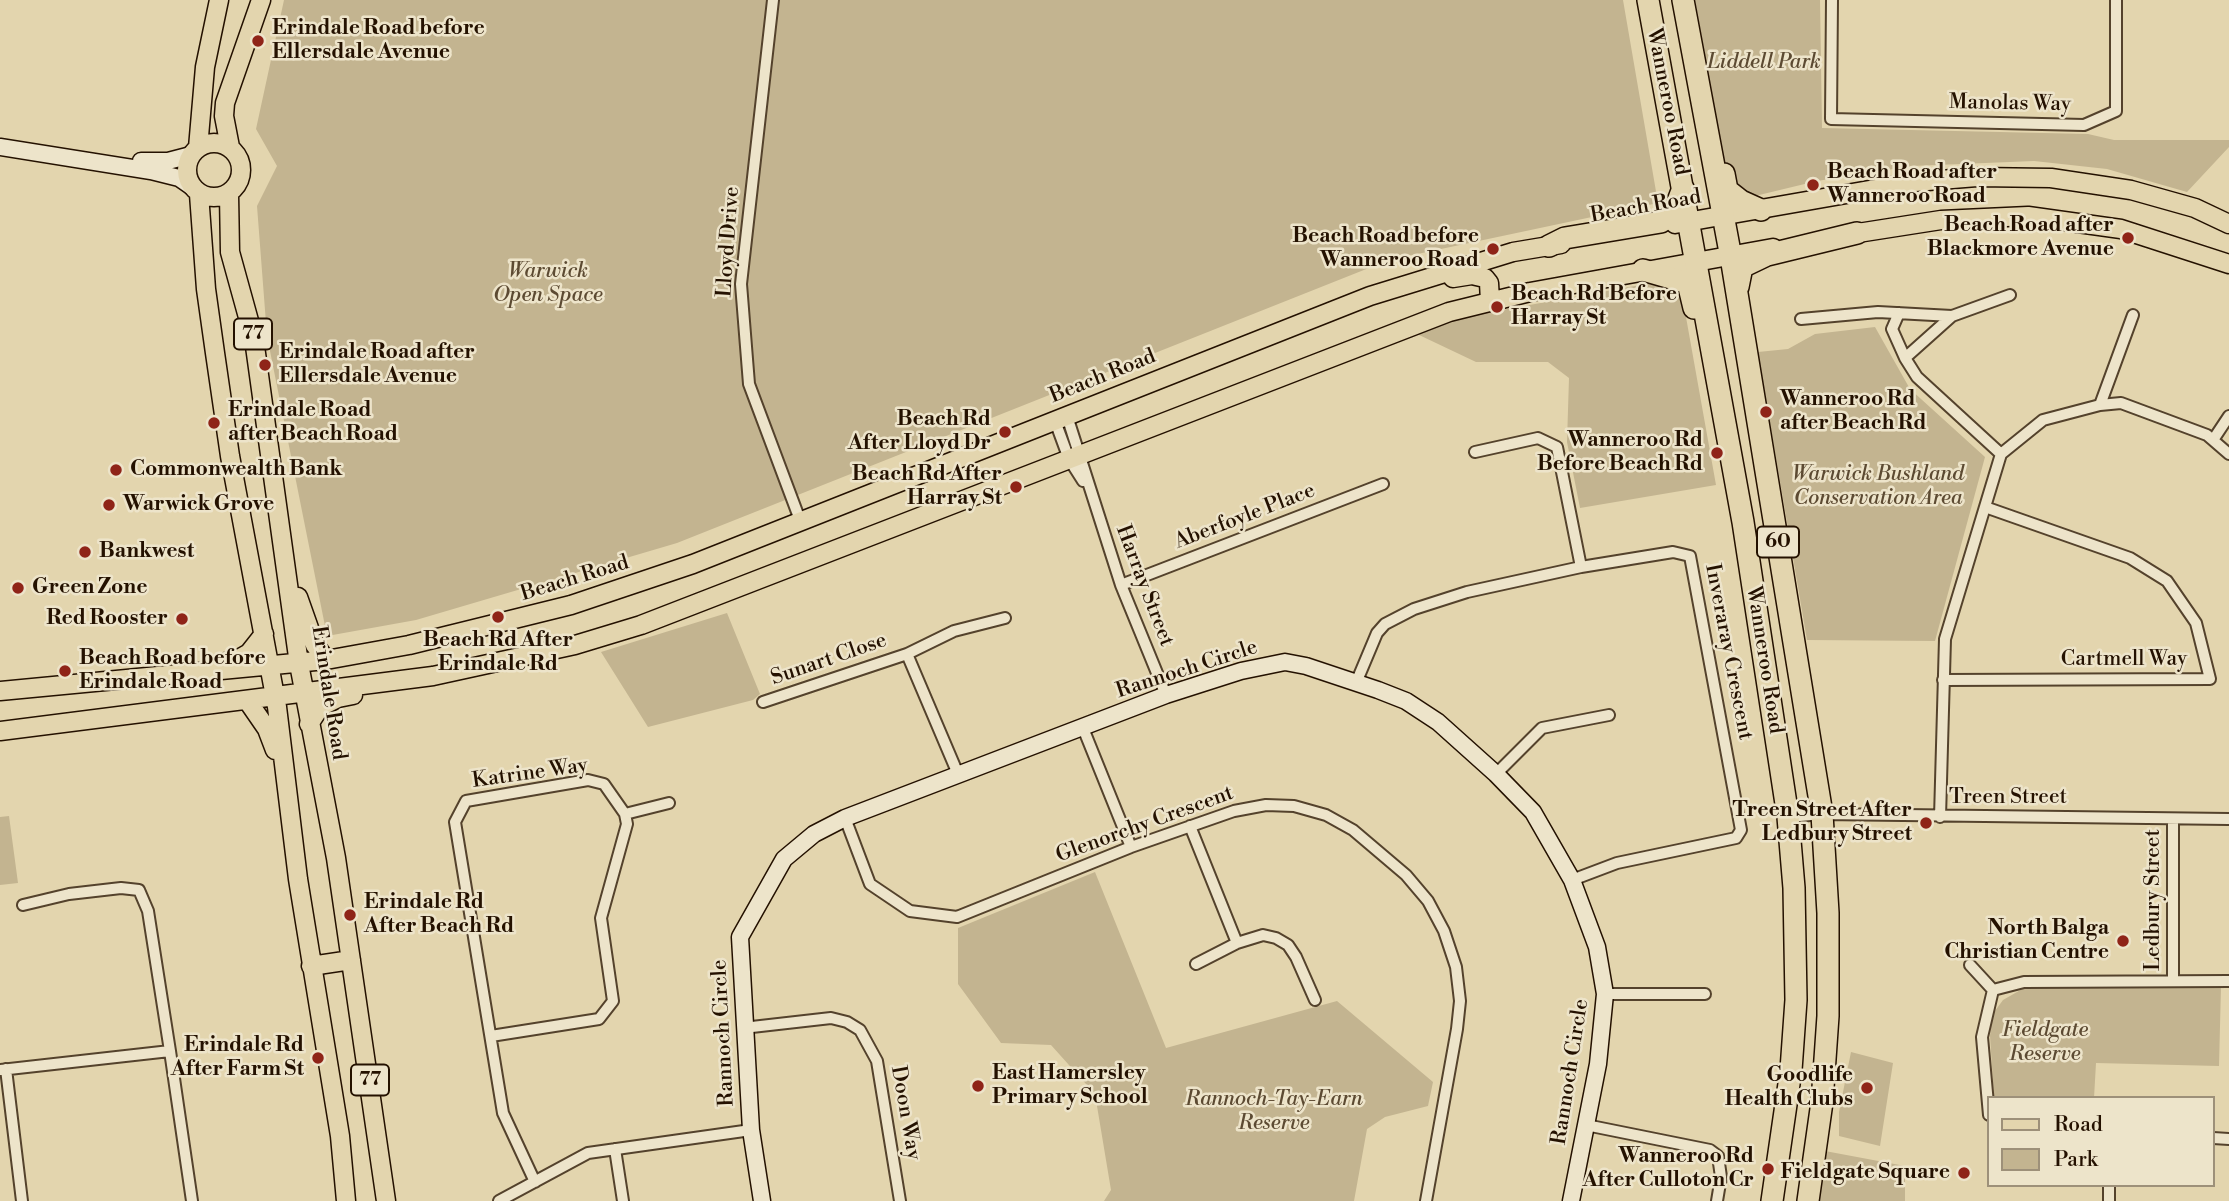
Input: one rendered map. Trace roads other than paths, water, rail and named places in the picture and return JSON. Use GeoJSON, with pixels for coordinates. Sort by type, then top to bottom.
{"type":"FeatureCollection","features":[{"type":"Feature","properties":{"kind":"highway","name":"Wanneroo Road"},"geometry":{"type":"LineString","coordinates":[[1648,0],[1721,397],[1788,817],[1794,888],[1796,1000],[1791,1070],[1772,1201]]}},
{"type":"Feature","properties":{"kind":"highway","name":"Wanneroo Road"},"geometry":{"type":"LineString","coordinates":[[1683,0],[1731,255],[1822,814],[1828,913],[1828,1016],[1822,1102],[1808,1201]]}},
{"type":"Feature","properties":{"kind":"highway"},"geometry":{"type":"LineString","coordinates":[[1688,26],[1700,62],[1727,190],[1741,201],[1761,210]]}},
{"type":"Feature","properties":{"kind":"highway"},"geometry":{"type":"LineString","coordinates":[[1549,246],[1565,238],[1661,222],[1674,212],[1683,186]]}},
{"type":"Feature","properties":{"kind":"highway"},"geometry":{"type":"LineString","coordinates":[[1737,293],[1742,267],[1767,256],[1857,233]]}},
{"type":"Feature","properties":{"kind":"highway"},"geometry":{"type":"LineString","coordinates":[[1643,270],[1688,283],[1721,397]]}},
{"type":"Feature","properties":{"kind":"main road"},"geometry":{"type":"LineString","coordinates":[[219,0],[205,67],[195,151],[186,171],[196,190],[219,197],[229,194]]}},
{"type":"Feature","properties":{"kind":"main road","name":"Erindale Road"},"geometry":{"type":"LineString","coordinates":[[261,0],[225,103],[224,116],[230,148],[237,154],[242,171],[236,188],[229,194],[230,252],[254,339],[303,692],[336,858],[386,1201]]}},
{"type":"Feature","properties":{"kind":"main road"},"geometry":{"type":"LineString","coordinates":[[195,151],[214,142],[230,148]]}},
{"type":"Feature","properties":{"kind":"main road","name":"Beach Road"},"geometry":{"type":"LineString","coordinates":[[0,691],[326,660],[433,640],[583,602],[681,568],[1407,283],[1513,252],[1915,182],[1958,177],[2051,178],[2131,190],[2195,208],[2229,223]]}},
{"type":"Feature","properties":{"kind":"main road","name":"77"},"geometry":{"type":"LineString","coordinates":[[196,190],[217,366],[275,696],[311,966],[340,1136],[346,1201]]}},
{"type":"Feature","properties":{"kind":"main road"},"geometry":{"type":"LineString","coordinates":[[0,731],[413,678],[505,662],[640,625],[1404,328],[1490,301],[1643,270],[1966,217],[2028,216],[2121,229],[2229,264]]}},
{"type":"Feature","properties":{"kind":"main road"},"geometry":{"type":"LineString","coordinates":[[1407,283],[1479,276],[1489,283],[1490,301]]}},
{"type":"Feature","properties":{"kind":"main road"},"geometry":{"type":"LineString","coordinates":[[279,512],[290,539],[298,598],[315,645],[326,660]]}},
{"type":"Feature","properties":{"kind":"main road"},"geometry":{"type":"LineString","coordinates":[[158,677],[188,668],[235,662],[257,646],[264,634]]}},
{"type":"Feature","properties":{"kind":"main road"},"geometry":{"type":"LineString","coordinates":[[309,724],[320,707],[338,698],[383,690],[413,678]]}},
{"type":"Feature","properties":{"kind":"main road"},"geometry":{"type":"LineString","coordinates":[[247,700],[267,729],[277,756],[282,794],[292,822]]}},
{"type":"Feature","properties":{"kind":"main road"},"geometry":{"type":"LineString","coordinates":[[311,966],[351,960]]}},
{"type":"Feature","properties":{"kind":"street","name":"Lloyd Drive"},"geometry":{"type":"LineString","coordinates":[[773,0],[741,284],[749,384],[800,520]]}},
{"type":"Feature","properties":{"kind":"street","name":"Manolas Way"},"geometry":{"type":"LineString","coordinates":[[1832,0],[1831,119],[2084,125],[2116,111],[2116,0]]}},
{"type":"Feature","properties":{"kind":"street"},"geometry":{"type":"LineString","coordinates":[[0,138],[152,163],[195,151]]}},
{"type":"Feature","properties":{"kind":"street"},"geometry":{"type":"LineString","coordinates":[[0,147],[151,171],[179,178],[196,190]]}},
{"type":"Feature","properties":{"kind":"street"},"geometry":{"type":"LineString","coordinates":[[1905,358],[1952,316],[2010,295]]}},
{"type":"Feature","properties":{"kind":"street"},"geometry":{"type":"LineString","coordinates":[[1801,319],[1899,313],[1952,316]]}},
{"type":"Feature","properties":{"kind":"street"},"geometry":{"type":"LineString","coordinates":[[1899,313],[1892,329],[1917,377],[2001,454]]}},
{"type":"Feature","properties":{"kind":"street"},"geometry":{"type":"LineString","coordinates":[[2100,405],[2133,316]]}},
{"type":"Feature","properties":{"kind":"street"},"geometry":{"type":"LineString","coordinates":[[1940,817],[1945,639],[2001,454],[2043,420],[2100,405],[2121,403],[2207,435],[2229,454]]}},
{"type":"Feature","properties":{"kind":"street"},"geometry":{"type":"LineString","coordinates":[[2213,440],[2229,416]]}},
{"type":"Feature","properties":{"kind":"street","name":"Harray Street"},"geometry":{"type":"LineString","coordinates":[[1061,418],[1121,585],[1166,695]]}},
{"type":"Feature","properties":{"kind":"street"},"geometry":{"type":"LineString","coordinates":[[1475,452],[1538,438],[1557,447],[1581,567]]}},
{"type":"Feature","properties":{"kind":"street","name":"Aberfoyle Place"},"geometry":{"type":"LineString","coordinates":[[1121,585],[1383,484]]}},
{"type":"Feature","properties":{"kind":"street","name":"Cartmell Way"},"geometry":{"type":"LineString","coordinates":[[1943,680],[2210,678],[2196,623],[2167,581],[2130,558],[1985,507]]}},
{"type":"Feature","properties":{"kind":"street","name":"Inveraray Crescent"},"geometry":{"type":"LineString","coordinates":[[1356,683],[1377,634],[1385,624],[1402,615],[1467,592],[1581,567],[1673,552],[1690,556],[1741,830],[1736,838],[1617,863],[1572,880]]}},
{"type":"Feature","properties":{"kind":"street","name":"Sunart Close"},"geometry":{"type":"LineString","coordinates":[[763,702],[906,654],[954,631],[1006,618]]}},
{"type":"Feature","properties":{"kind":"street","name":"Sunart Close"},"geometry":{"type":"LineString","coordinates":[[906,654],[958,774]]}},
{"type":"Feature","properties":{"kind":"street","name":"Rannoch Circle"},"geometry":{"type":"LineString","coordinates":[[762,1201],[751,1130],[743,1028],[740,937],[784,859],[814,834],[845,818],[1166,695],[1241,671],[1285,662],[1306,666],[1406,701],[1423,712],[1496,774],[1533,812],[1572,880],[1597,947],[1605,994],[1598,1064],[1571,1201]]}},
{"type":"Feature","properties":{"kind":"street"},"geometry":{"type":"LineString","coordinates":[[1496,774],[1542,728],[1609,715]]}},
{"type":"Feature","properties":{"kind":"street"},"geometry":{"type":"LineString","coordinates":[[1083,728],[1130,847]]}},
{"type":"Feature","properties":{"kind":"street","name":"Katrine Way"},"geometry":{"type":"LineString","coordinates":[[535,1182],[503,1113],[455,822],[466,801],[588,780],[604,784],[625,814]]}},
{"type":"Feature","properties":{"kind":"street"},"geometry":{"type":"LineString","coordinates":[[491,1036],[600,1019],[613,1001],[601,918],[627,824],[625,814],[669,803]]}},
{"type":"Feature","properties":{"kind":"street","name":"Glenorchy Crescent"},"geometry":{"type":"LineString","coordinates":[[845,818],[870,884],[910,911],[957,916],[1130,847],[1234,811],[1266,805],[1294,806],[1326,815],[1367,840],[1406,875],[1428,901],[1444,930],[1452,955],[1460,1001],[1426,1201]]}},
{"type":"Feature","properties":{"kind":"street","name":"Treen Street"},"geometry":{"type":"LineString","coordinates":[[1788,817],[1822,814],[2229,819]]}},
{"type":"Feature","properties":{"kind":"street","name":"Ledbury Street"},"geometry":{"type":"LineString","coordinates":[[2173,819],[2173,981]]}},
{"type":"Feature","properties":{"kind":"street"},"geometry":{"type":"LineString","coordinates":[[1190,826],[1237,943]]}},
{"type":"Feature","properties":{"kind":"street"},"geometry":{"type":"LineString","coordinates":[[23,905],[69,894],[121,888],[139,890],[148,911],[192,1201]]}},
{"type":"Feature","properties":{"kind":"street"},"geometry":{"type":"LineString","coordinates":[[1196,964],[1237,943],[1263,935],[1276,938],[1288,945],[1315,1000]]}},
{"type":"Feature","properties":{"kind":"street"},"geometry":{"type":"LineString","coordinates":[[1970,965],[1993,990]]}},
{"type":"Feature","properties":{"kind":"street"},"geometry":{"type":"LineString","coordinates":[[1993,990],[2024,982],[2229,981]]}},
{"type":"Feature","properties":{"kind":"street"},"geometry":{"type":"LineString","coordinates":[[1988,1104],[1982,1037],[1993,990]]}},
{"type":"Feature","properties":{"kind":"street"},"geometry":{"type":"LineString","coordinates":[[1605,994],[1705,994]]}},
{"type":"Feature","properties":{"kind":"street","name":"Doon Way"},"geometry":{"type":"LineString","coordinates":[[743,1028],[831,1018],[847,1022],[860,1030],[877,1061],[900,1201]]}},
{"type":"Feature","properties":{"kind":"street"},"geometry":{"type":"LineString","coordinates":[[22,1201],[3,1070],[170,1051]]}},
{"type":"Feature","properties":{"kind":"street"},"geometry":{"type":"LineString","coordinates":[[1586,1125],[1710,1150],[1718,1156],[1721,1177],[1717,1201]]}},
{"type":"Feature","properties":{"kind":"street"},"geometry":{"type":"LineString","coordinates":[[499,1201],[588,1153],[751,1130]]}},
{"type":"Feature","properties":{"kind":"street"},"geometry":{"type":"LineString","coordinates":[[615,1149],[623,1201]]}},
{"type":"Feature","properties":{"kind":"place","name":"Erindale Road before Ellersdale Avenue"},"geometry":{"type":"Point","coordinates":[258,41]}},
{"type":"Feature","properties":{"kind":"place","name":"Beach Road after Wanneroo Road"},"geometry":{"type":"Point","coordinates":[1813,185]}},
{"type":"Feature","properties":{"kind":"place","name":"Beach Road after Blackmore Avenue"},"geometry":{"type":"Point","coordinates":[2128,238]}},
{"type":"Feature","properties":{"kind":"place","name":"Beach Road before Wanneroo Road"},"geometry":{"type":"Point","coordinates":[1493,249]}},
{"type":"Feature","properties":{"kind":"place","name":"Beach Rd Before Harray St"},"geometry":{"type":"Point","coordinates":[1497,307]}},
{"type":"Feature","properties":{"kind":"place","name":"Erindale Road after Ellersdale Avenue"},"geometry":{"type":"Point","coordinates":[265,365]}},
{"type":"Feature","properties":{"kind":"place","name":"Wanneroo Rd after Beach Rd"},"geometry":{"type":"Point","coordinates":[1766,412]}},
{"type":"Feature","properties":{"kind":"place","name":"Erindale Road after Beach Road"},"geometry":{"type":"Point","coordinates":[214,423]}},
{"type":"Feature","properties":{"kind":"place","name":"Beach Rd After Lloyd Dr"},"geometry":{"type":"Point","coordinates":[1005,432]}},
{"type":"Feature","properties":{"kind":"place","name":"Wanneroo Rd Before Beach Rd"},"geometry":{"type":"Point","coordinates":[1717,453]}},
{"type":"Feature","properties":{"kind":"place","name":"Commonwealth Bank"},"geometry":{"type":"Point","coordinates":[116,470]}},
{"type":"Feature","properties":{"kind":"place","name":"Beach Rd After Harray St"},"geometry":{"type":"Point","coordinates":[1016,487]}},
{"type":"Feature","properties":{"kind":"place","name":"Warwick Grove"},"geometry":{"type":"Point","coordinates":[109,505]}},
{"type":"Feature","properties":{"kind":"place","name":"Bankwest"},"geometry":{"type":"Point","coordinates":[85,552]}},
{"type":"Feature","properties":{"kind":"place","name":"Green Zone"},"geometry":{"type":"Point","coordinates":[18,588]}},
{"type":"Feature","properties":{"kind":"place","name":"Beach Rd After Erindale Rd"},"geometry":{"type":"Point","coordinates":[498,617]}},
{"type":"Feature","properties":{"kind":"place","name":"Red Rooster"},"geometry":{"type":"Point","coordinates":[182,619]}},
{"type":"Feature","properties":{"kind":"place","name":"Beach Road before Erindale Road"},"geometry":{"type":"Point","coordinates":[65,671]}},
{"type":"Feature","properties":{"kind":"place","name":"Treen Street After Ledbury Street"},"geometry":{"type":"Point","coordinates":[1926,823]}},
{"type":"Feature","properties":{"kind":"place","name":"Erindale Rd After Beach Rd"},"geometry":{"type":"Point","coordinates":[350,915]}},
{"type":"Feature","properties":{"kind":"place","name":"North Balga Christian Centre"},"geometry":{"type":"Point","coordinates":[2123,941]}},
{"type":"Feature","properties":{"kind":"place","name":"Erindale Rd After Farm St"},"geometry":{"type":"Point","coordinates":[318,1058]}},
{"type":"Feature","properties":{"kind":"place","name":"East Hamersley Primary School"},"geometry":{"type":"Point","coordinates":[978,1086]}},
{"type":"Feature","properties":{"kind":"place","name":"Goodlife Health Clubs"},"geometry":{"type":"Point","coordinates":[1867,1088]}},
{"type":"Feature","properties":{"kind":"place","name":"Wanneroo Rd After Culloton Cr"},"geometry":{"type":"Point","coordinates":[1768,1169]}},
{"type":"Feature","properties":{"kind":"place","name":"Fieldgate Square"},"geometry":{"type":"Point","coordinates":[1964,1173]}},
{"type":"Feature","properties":{"kind":"park label","name":"Liddell Park"},"geometry":{"type":"Point","coordinates":[1764,63]}},
{"type":"Feature","properties":{"kind":"park label","name":"Warwick Open Space"},"geometry":{"type":"Point","coordinates":[548,284]}},
{"type":"Feature","properties":{"kind":"park label","name":"Warwick Bushland Conservation Area"},"geometry":{"type":"Point","coordinates":[1878,487]}},
{"type":"Feature","properties":{"kind":"park label","name":"Fieldgate Reserve"},"geometry":{"type":"Point","coordinates":[2045,1043]}},
{"type":"Feature","properties":{"kind":"park label","name":"Rannoch-Tay-Earn Reserve"},"geometry":{"type":"Point","coordinates":[1274,1112]}}]}
